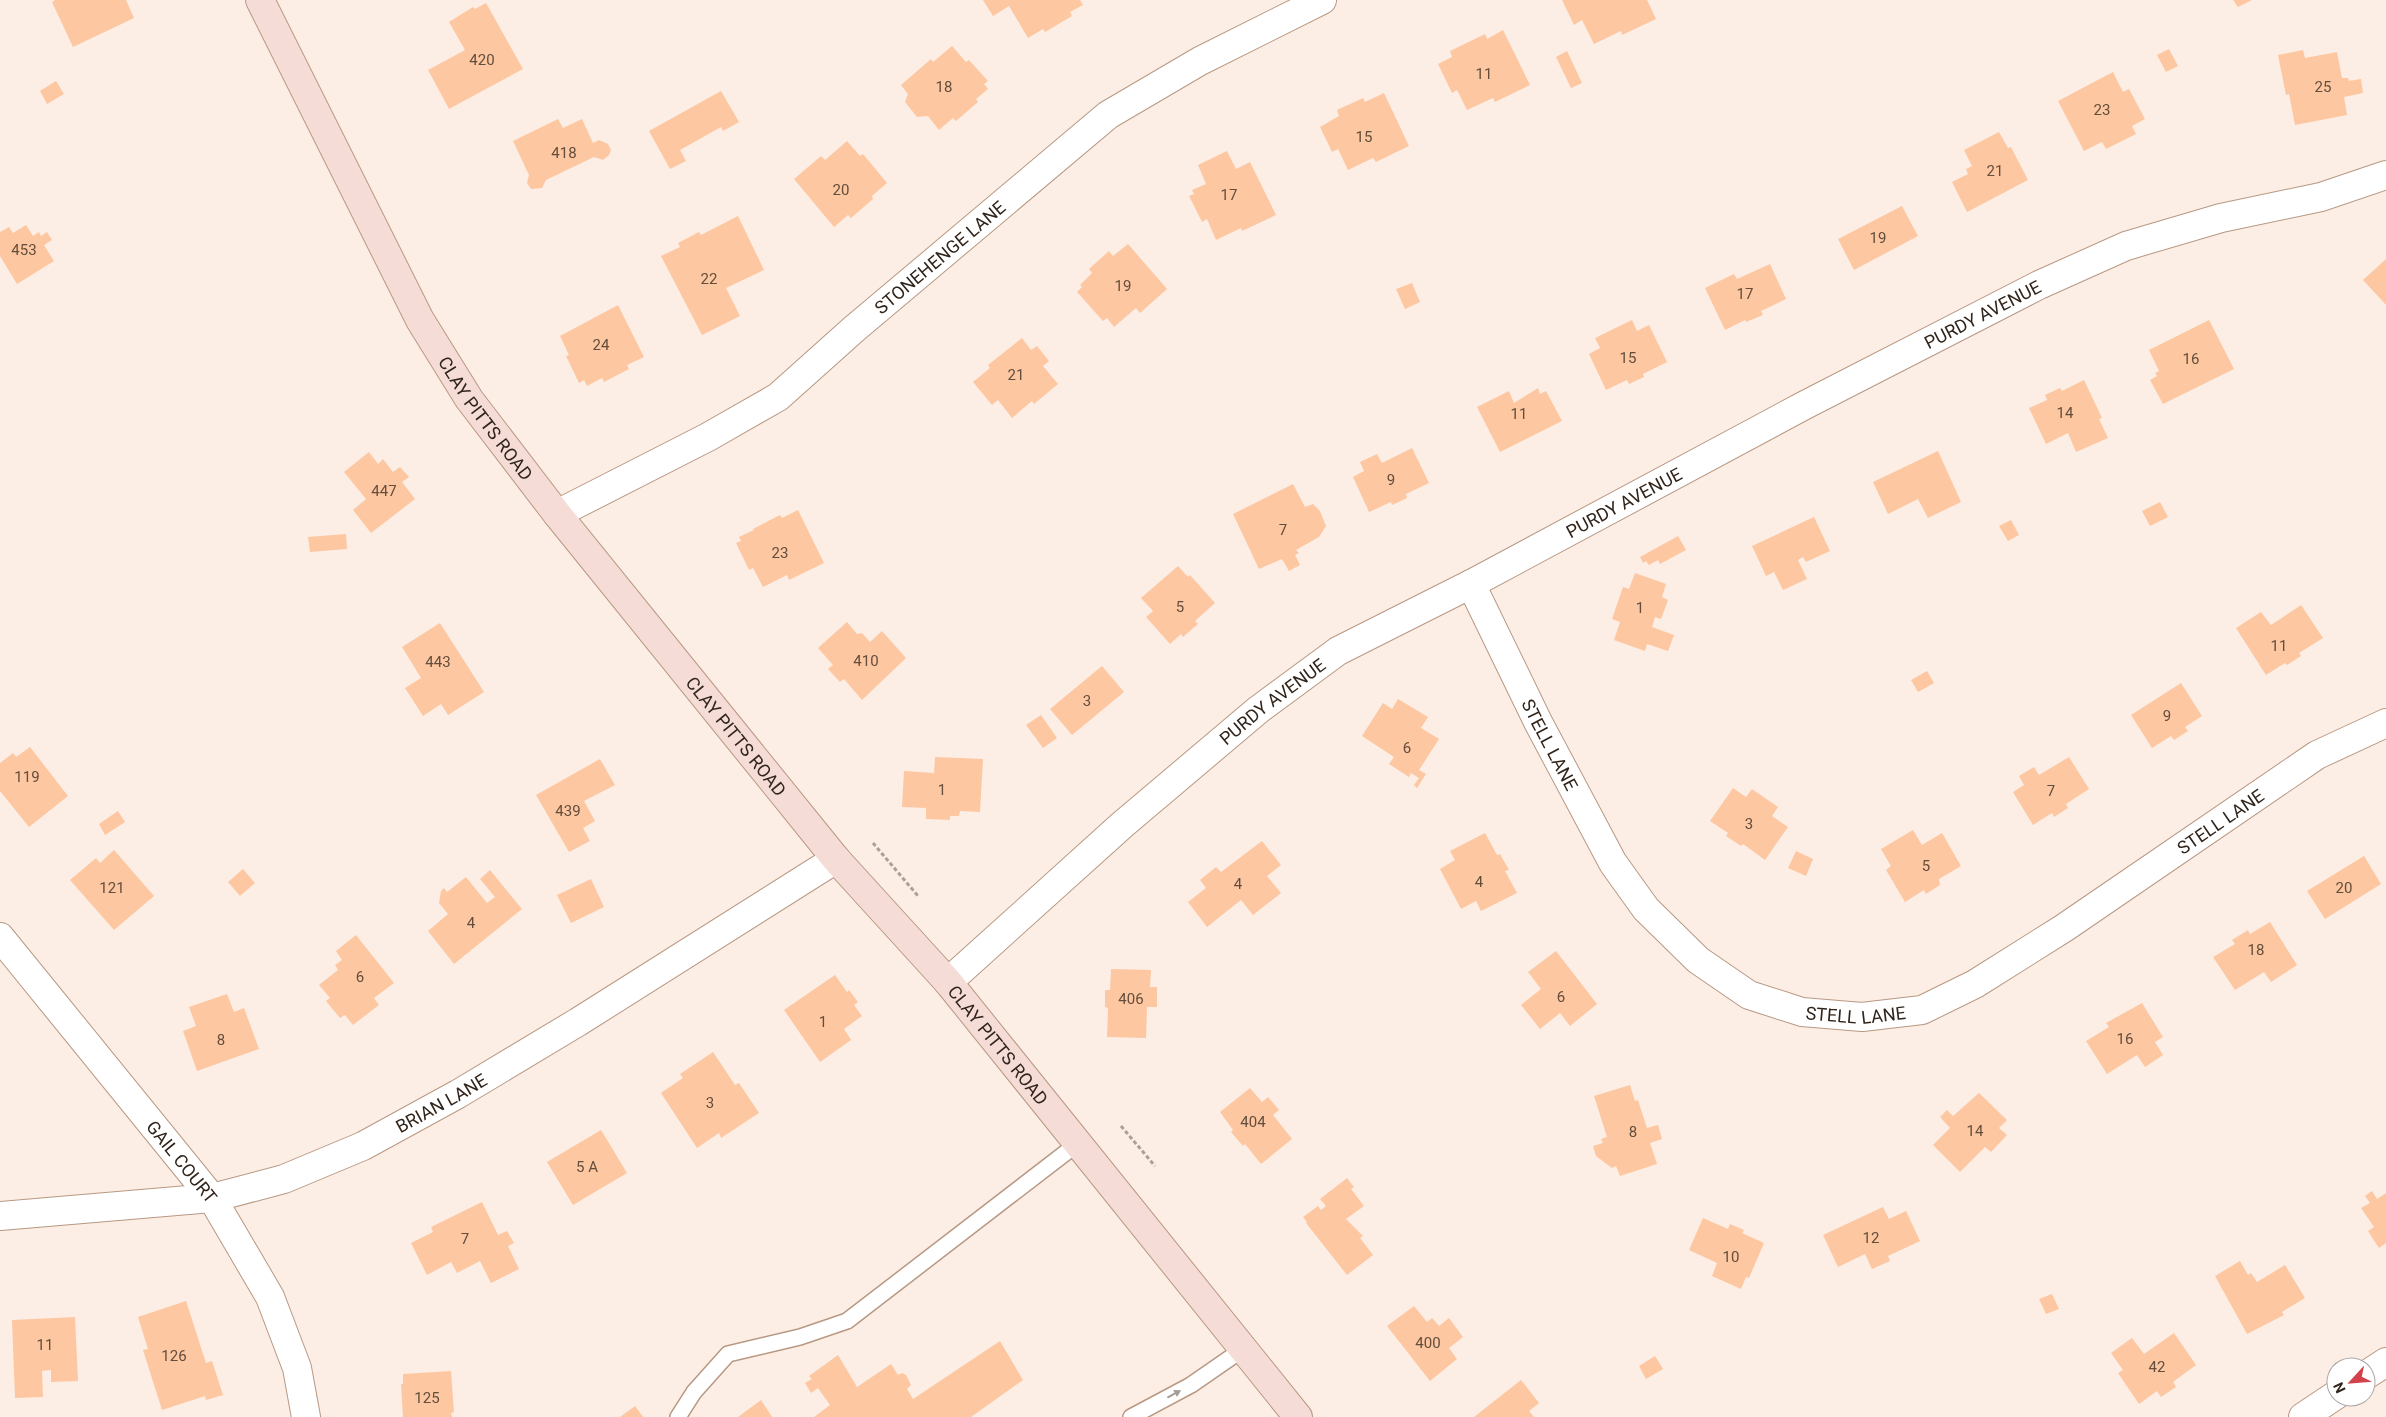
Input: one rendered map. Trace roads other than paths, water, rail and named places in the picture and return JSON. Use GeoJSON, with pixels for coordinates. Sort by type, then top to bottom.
{"type":"FeatureCollection","features":[{"type":"Feature","properties":{"kind":"street","name":"CLAY PITTS ROAD"},"geometry":{"type":"LineString","coordinates":[[260,0],[420,320],[469,399],[557,514],[836,859],[948,982],[1298,1417]]}},
{"type":"Feature","properties":{"kind":"street","name":"STONEHENGE LANE"},"geometry":{"type":"LineString","coordinates":[[557,514],[708,437],[778,397],[854,329],[1108,115],[1200,61],[1322,0]]}},
{"type":"Feature","properties":{"kind":"street","name":"PURDY AVENUE"},"geometry":{"type":"LineString","coordinates":[[948,982],[1122,825],[1258,710],[1338,651],[1471,584],[1814,401],[2039,285],[2126,246],[2221,218],[2321,197],[2386,175]]}},
{"type":"Feature","properties":{"kind":"street","name":"STELL LANE"},"geometry":{"type":"LineString","coordinates":[[1471,584],[1538,722],[1608,854],[1646,909],[1698,960],[1749,995],[1802,1012],[1862,1017],[1922,1010],[1975,984],[2064,928],[2317,755],[2386,723]]}},
{"type":"Feature","properties":{"kind":"street","name":"BRIAN LANE"},"geometry":{"type":"LineString","coordinates":[[0,1216],[212,1198],[284,1179],[363,1146],[458,1094],[578,1022],[836,859]]}},
{"type":"Feature","properties":{"kind":"street","name":"GAIL COURT"},"geometry":{"type":"LineString","coordinates":[[0,937],[212,1198],[270,1297],[297,1368],[306,1417]]}},
{"type":"Feature","properties":{"kind":"street"},"geometry":{"type":"LineString","coordinates":[[2303,1417],[2326,1402]]}},
{"type":"Feature","properties":{"kind":"lane"},"geometry":{"type":"LineString","coordinates":[[678,1417],[694,1392],[728,1354],[800,1337],[847,1321],[1077,1144]]}},
{"type":"Feature","properties":{"kind":"lane"},"geometry":{"type":"LineString","coordinates":[[1131,1417],[1191,1385],[1243,1349]]}}]}
